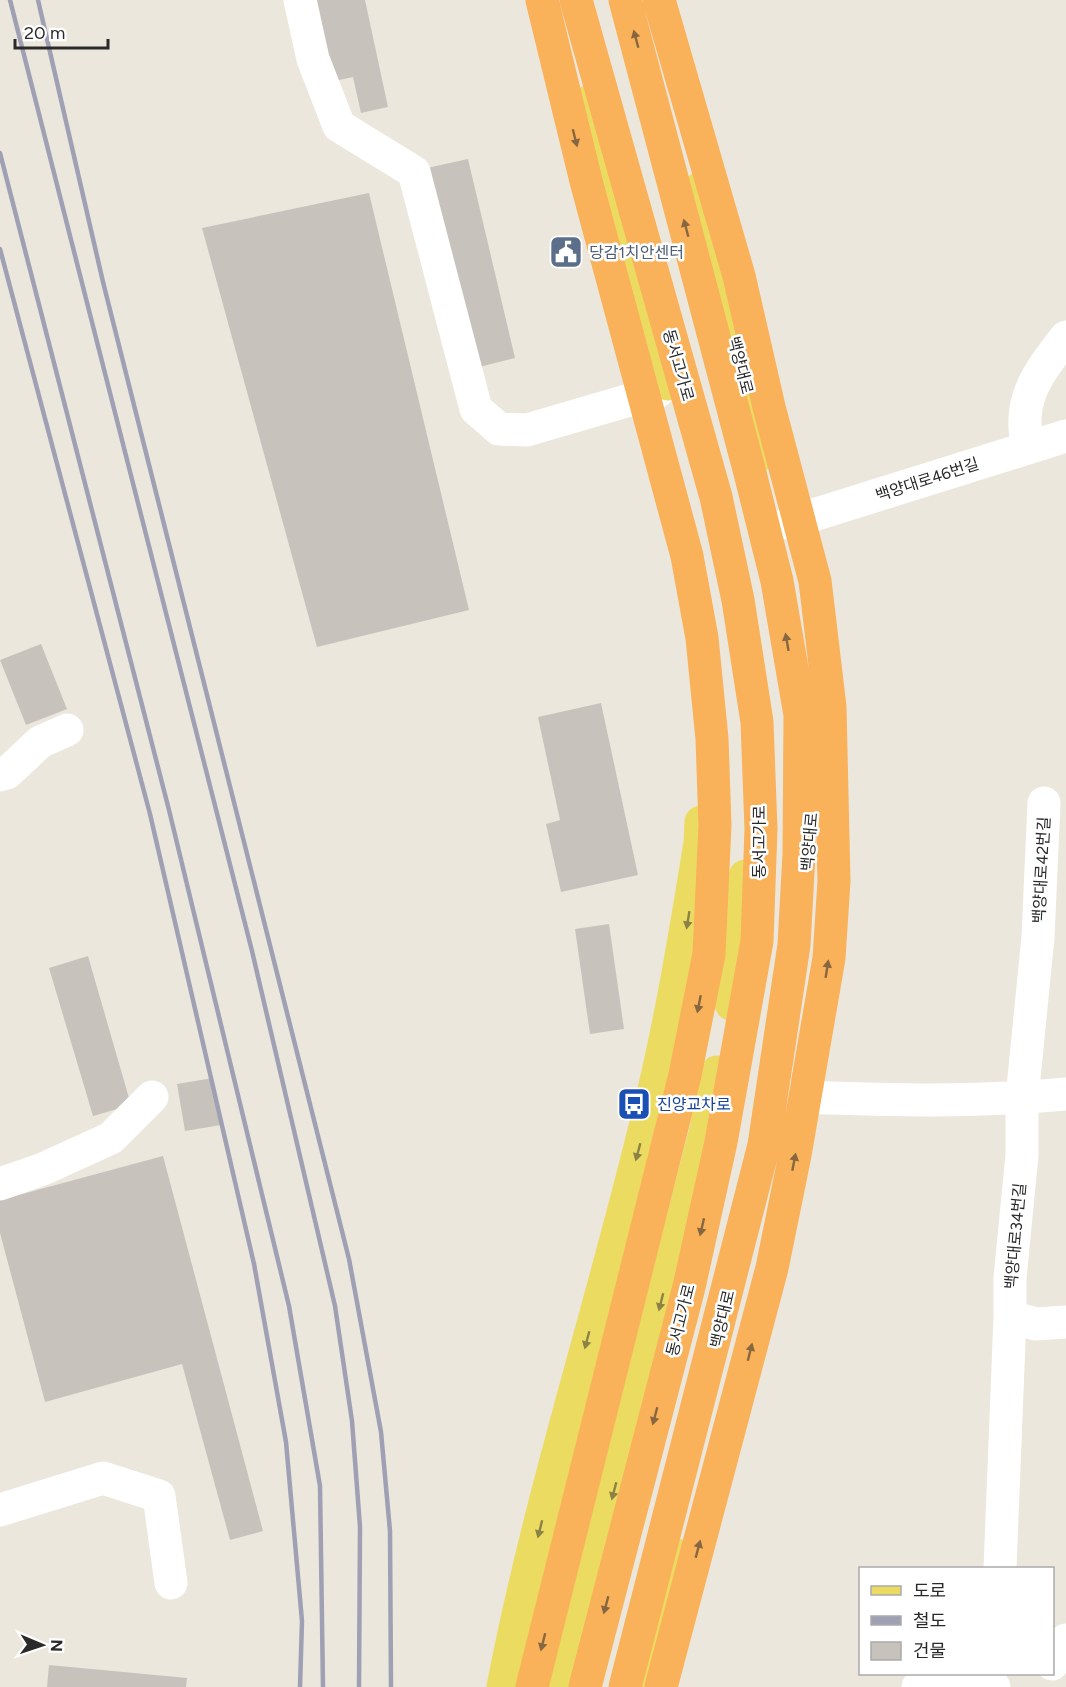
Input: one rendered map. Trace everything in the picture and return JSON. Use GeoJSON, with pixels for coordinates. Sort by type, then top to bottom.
{"type":"FeatureCollection","features":[{"type":"Feature","properties":{"kind":"highway"},"geometry":{"type":"LineString","coordinates":[[625,1687],[764,1145],[794,945],[799,854],[800,715],[777,581],[626,0]]}},
{"type":"Feature","properties":{"kind":"highway"},"geometry":{"type":"LineString","coordinates":[[656,0],[739,276],[769,407],[815,581],[831,707],[834,881],[829,958],[795,1155],[772,1268],[661,1687]]}},
{"type":"Feature","properties":{"kind":"highway"},"geometry":{"type":"LineString","coordinates":[[532,1687],[685,1075],[709,954],[715,825],[712,739],[702,638],[687,556],[589,192],[561,2]]}},
{"type":"Feature","properties":{"kind":"highway","name":"동서고가로"},"geometry":{"type":"LineString","coordinates":[[561,2],[716,497],[738,600],[757,722],[761,829],[757,941],[722,1142],[688,1287],[585,1687]]}},
{"type":"Feature","properties":{"kind":"main road","name":"백양대로"},"geometry":{"type":"LineString","coordinates":[[647,1687],[723,1314],[778,1096],[812,825],[814,710],[811,654],[788,523],[746,389],[656,0]]}},
{"type":"Feature","properties":{"kind":"main road"},"geometry":{"type":"LineString","coordinates":[[561,2],[642,300],[716,536],[738,653],[746,880],[734,986],[706,1129],[562,1687]]}},
{"type":"Feature","properties":{"kind":"main road"},"geometry":{"type":"LineString","coordinates":[[503,1687],[513,1632],[584,1352],[647,1120],[676,993],[700,843],[702,716],[642,300]]}},
{"type":"Feature","properties":{"kind":"street"},"geometry":{"type":"LineString","coordinates":[[300,0],[313,59],[339,126],[414,172],[476,409],[499,429],[527,430],[657,392]]}},
{"type":"Feature","properties":{"kind":"street"},"geometry":{"type":"LineString","coordinates":[[1028,447],[1023,429],[1025,401],[1042,368],[1066,337]]}},
{"type":"Feature","properties":{"kind":"street","name":"백양대로46번길"},"geometry":{"type":"LineString","coordinates":[[788,523],[1066,436]]}},
{"type":"Feature","properties":{"kind":"street"},"geometry":{"type":"LineString","coordinates":[[0,775],[7,773],[40,742],[67,730]]}},
{"type":"Feature","properties":{"kind":"street","name":"백양대로42번길"},"geometry":{"type":"LineString","coordinates":[[1038,937],[1044,803]]}},
{"type":"Feature","properties":{"kind":"street","name":"백양대로34번길"},"geometry":{"type":"LineString","coordinates":[[1000,1567],[1010,1278],[1022,1155],[1022,1098],[1038,937]]}},
{"type":"Feature","properties":{"kind":"street"},"geometry":{"type":"LineString","coordinates":[[778,1096],[866,1100],[1022,1098],[1066,1094]]}},
{"type":"Feature","properties":{"kind":"street"},"geometry":{"type":"LineString","coordinates":[[0,1184],[43,1169],[111,1138],[152,1097]]}},
{"type":"Feature","properties":{"kind":"street"},"geometry":{"type":"LineString","coordinates":[[1010,1317],[1036,1324],[1066,1322]]}},
{"type":"Feature","properties":{"kind":"street"},"geometry":{"type":"LineString","coordinates":[[0,1510],[103,1478],[159,1496],[171,1583]]}},
{"type":"Feature","properties":{"kind":"street"},"geometry":{"type":"LineString","coordinates":[[1054,1662],[1066,1640]]}},
{"type":"Feature","properties":{"kind":"street"},"geometry":{"type":"LineString","coordinates":[[918,1687],[989,1680]]}},
{"type":"Feature","properties":{"kind":"building"},"geometry":{"type":"Polygon","coordinates":[[[313,0],[365,0],[388,107],[361,113],[353,77],[330,82],[313,0]]]}},
{"type":"Feature","properties":{"kind":"building"},"geometry":{"type":"Polygon","coordinates":[[[468,159],[515,358],[475,368],[427,168],[468,159]]]}},
{"type":"Feature","properties":{"kind":"building"},"geometry":{"type":"Polygon","coordinates":[[[369,193],[469,610],[317,647],[202,228],[369,193]]]}},
{"type":"Feature","properties":{"kind":"building"},"geometry":{"type":"Polygon","coordinates":[[[41,644],[67,709],[26,725],[0,660],[41,644]]]}},
{"type":"Feature","properties":{"kind":"building"},"geometry":{"type":"Polygon","coordinates":[[[601,703],[638,875],[561,892],[546,824],[560,820],[538,717],[601,703]]]}},
{"type":"Feature","properties":{"kind":"building"},"geometry":{"type":"Polygon","coordinates":[[[609,924],[624,1029],[590,1034],[575,929],[609,924]]]}},
{"type":"Feature","properties":{"kind":"building"},"geometry":{"type":"Polygon","coordinates":[[[88,956],[131,1105],[93,1116],[49,968],[88,956]]]}},
{"type":"Feature","properties":{"kind":"building"},"geometry":{"type":"Polygon","coordinates":[[[213,1078],[221,1125],[185,1131],[177,1084],[213,1078]]]}},
{"type":"Feature","properties":{"kind":"building"},"geometry":{"type":"Polygon","coordinates":[[[163,1156],[263,1531],[230,1540],[182,1364],[45,1402],[0,1233],[0,1200],[163,1156]]]}},
{"type":"Feature","properties":{"kind":"building"},"geometry":{"type":"Polygon","coordinates":[[[49,1665],[187,1678],[186,1687],[47,1687],[49,1665]]]}},
{"type":"Feature","properties":{"kind":"railway"},"geometry":{"type":"LineString","coordinates":[[10,0],[252,951],[335,1306],[352,1421],[360,1527],[359,1687]]}},
{"type":"Feature","properties":{"kind":"railway"},"geometry":{"type":"LineString","coordinates":[[38,0],[103,282],[349,1259],[381,1432],[390,1531],[391,1687]]}},
{"type":"Feature","properties":{"kind":"railway"},"geometry":{"type":"LineString","coordinates":[[0,153],[169,810],[289,1306],[320,1486],[323,1687]]}},
{"type":"Feature","properties":{"kind":"railway"},"geometry":{"type":"LineString","coordinates":[[0,249],[150,814],[254,1264],[286,1442],[302,1621],[300,1687]]}},
{"type":"Feature","properties":{"kind":"place","name":"당감1치안센터"},"geometry":{"type":"Point","coordinates":[566,252]}},
{"type":"Feature","properties":{"kind":"place","name":"진양교차로"},"geometry":{"type":"Point","coordinates":[634,1104]}}]}
